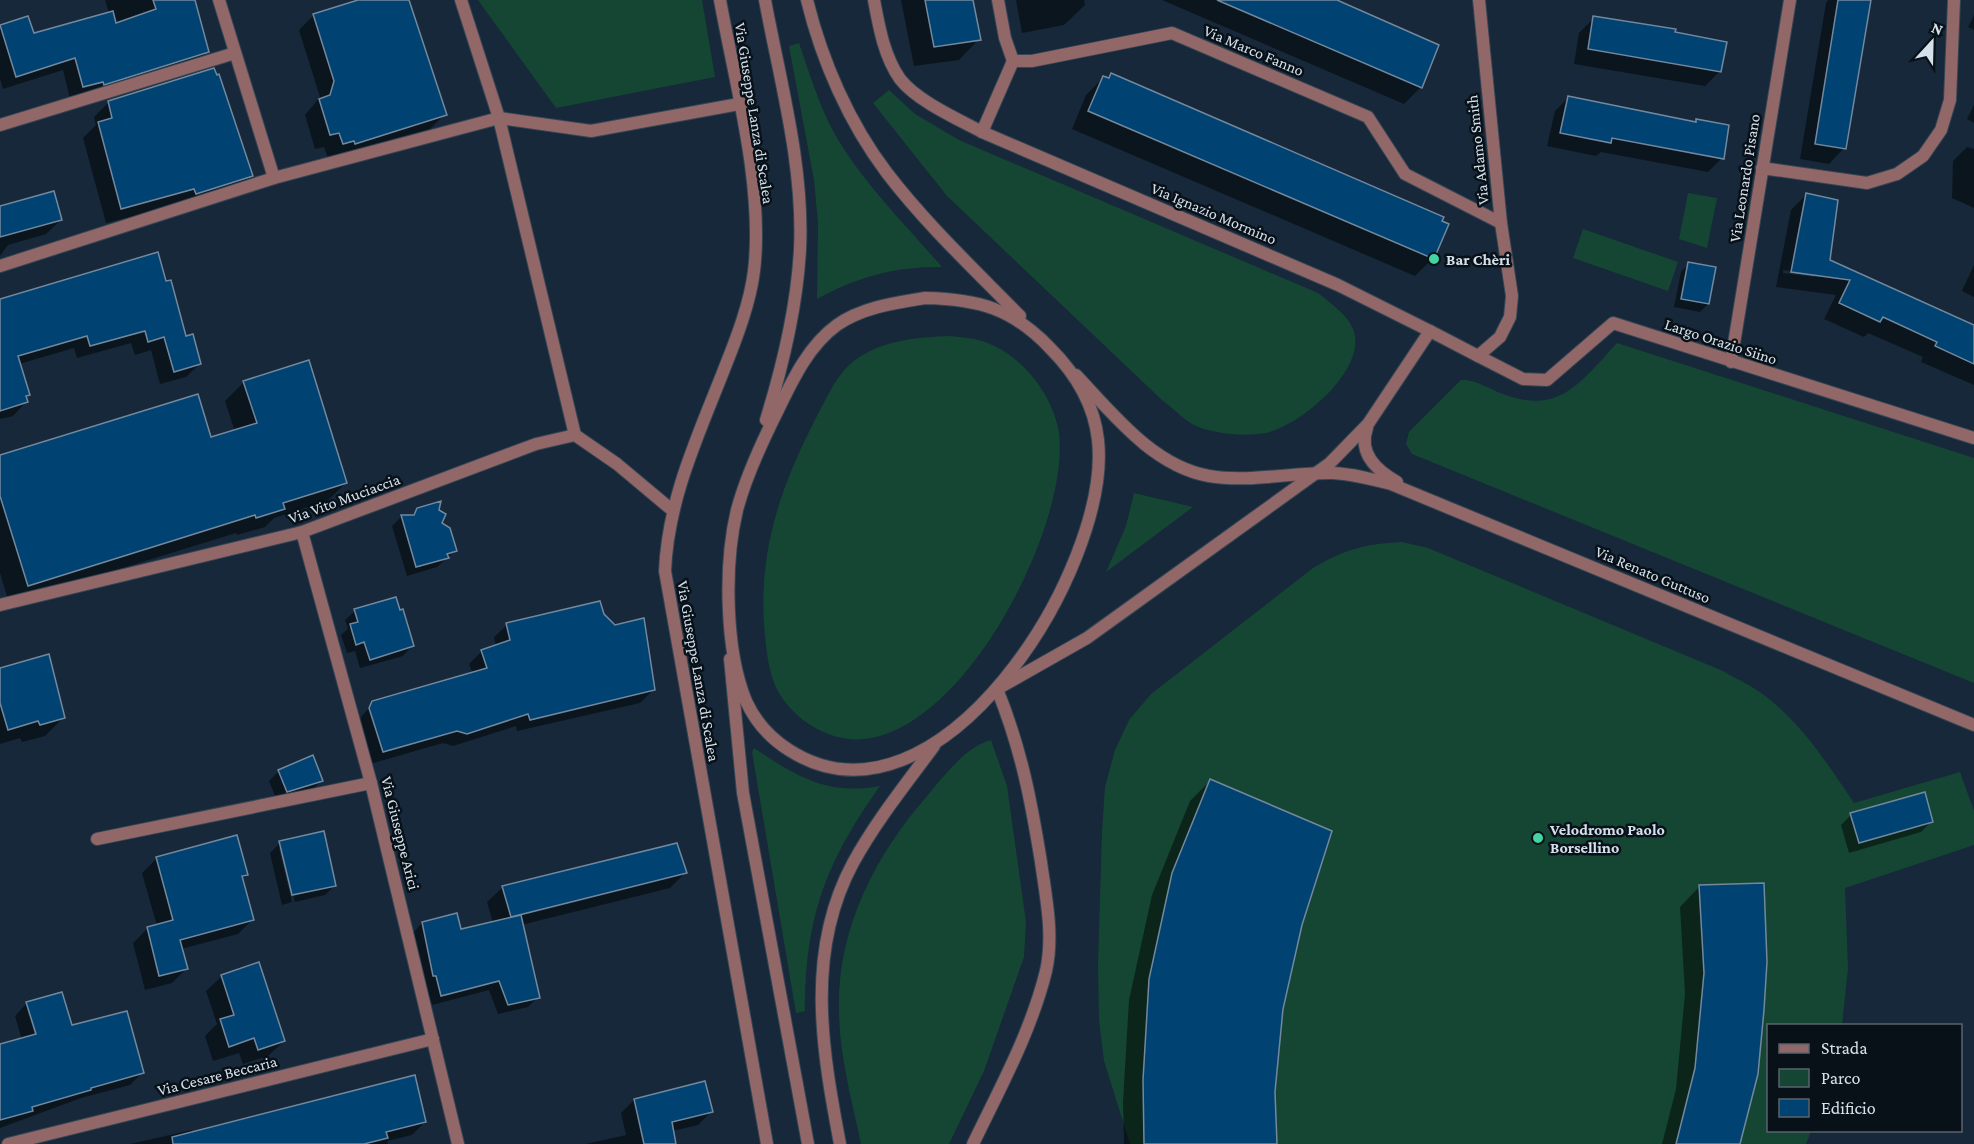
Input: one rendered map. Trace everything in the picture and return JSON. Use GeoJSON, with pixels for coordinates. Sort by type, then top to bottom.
{"type":"FeatureCollection","features":[{"type":"Feature","properties":{"kind":"street"},"geometry":{"type":"LineString","coordinates":[[219,0],[274,178]]}},
{"type":"Feature","properties":{"kind":"street"},"geometry":{"type":"LineString","coordinates":[[461,0],[499,118],[575,435],[617,464],[672,510]]}},
{"type":"Feature","properties":{"kind":"street","name":"Via Giuseppe Lanza di Scalea"},"geometry":{"type":"LineString","coordinates":[[720,0],[755,207],[754,272],[734,345],[682,475],[666,541],[665,571],[668,600],[767,1144]]}},
{"type":"Feature","properties":{"kind":"street","name":"Via Giuseppe Lanza di Scalea"},"geometry":{"type":"LineString","coordinates":[[756,456],[792,320],[800,248],[795,164],[765,0]]}},
{"type":"Feature","properties":{"kind":"street"},"geometry":{"type":"LineString","coordinates":[[807,0],[820,48],[837,87],[859,129],[886,172],[931,224],[1029,326],[1073,372],[1087,396],[1098,441],[1095,490],[1087,523],[1066,578],[1037,633],[998,689],[961,725],[934,745],[891,765],[858,770],[817,764],[780,744],[754,717],[746,700],[729,610],[732,537],[737,510],[756,456],[804,360],[830,332],[855,315],[895,303],[925,298],[952,298],[991,307],[1029,326]]}},
{"type":"Feature","properties":{"kind":"street"},"geometry":{"type":"LineString","coordinates":[[874,0],[881,40],[901,80],[932,104],[982,132],[1013,61],[1005,38],[998,0]]}},
{"type":"Feature","properties":{"kind":"street","name":"Via Adamo Smith"},"geometry":{"type":"LineString","coordinates":[[1478,356],[1500,337],[1510,317],[1512,296],[1501,223],[1479,0]]}},
{"type":"Feature","properties":{"kind":"street","name":"Via Leonardo Pisano"},"geometry":{"type":"LineString","coordinates":[[1731,362],[1790,0]]}},
{"type":"Feature","properties":{"kind":"street"},"geometry":{"type":"LineString","coordinates":[[1762,168],[1867,183],[1897,174],[1923,156],[1941,130],[1950,100],[1954,0]]}},
{"type":"Feature","properties":{"kind":"street","name":"Via Marco Fanno"},"geometry":{"type":"LineString","coordinates":[[1013,61],[1032,60],[1172,33],[1368,117],[1406,174],[1501,223]]}},
{"type":"Feature","properties":{"kind":"street"},"geometry":{"type":"LineString","coordinates":[[0,125],[235,53]]}},
{"type":"Feature","properties":{"kind":"street"},"geometry":{"type":"LineString","coordinates":[[0,266],[274,178],[499,118],[591,131],[739,104]]}},
{"type":"Feature","properties":{"kind":"street","name":"Via Ignazio Mormino"},"geometry":{"type":"LineString","coordinates":[[982,132],[1338,285],[1478,356]]}},
{"type":"Feature","properties":{"kind":"street","name":"Largo Orazio Siino"},"geometry":{"type":"LineString","coordinates":[[1478,356],[1523,379],[1547,380],[1613,323],[1974,438]]}},
{"type":"Feature","properties":{"kind":"street"},"geometry":{"type":"LineString","coordinates":[[998,689],[1088,638],[1330,463],[1368,424],[1430,331]]}},
{"type":"Feature","properties":{"kind":"street","name":"Via Renato Guttuso"},"geometry":{"type":"LineString","coordinates":[[1073,372],[1141,440],[1189,469],[1209,476],[1240,478],[1315,474],[1358,476],[1391,484],[1974,725]]}},
{"type":"Feature","properties":{"kind":"street"},"geometry":{"type":"LineString","coordinates":[[1368,424],[1363,439],[1364,450],[1372,463],[1389,477],[1424,497]]}},
{"type":"Feature","properties":{"kind":"street","name":"Via Vito Muciaccia"},"geometry":{"type":"LineString","coordinates":[[0,605],[302,532],[536,444],[575,435]]}},
{"type":"Feature","properties":{"kind":"street","name":"Via Giuseppe Arici"},"geometry":{"type":"LineString","coordinates":[[302,532],[371,783],[458,1144]]}},
{"type":"Feature","properties":{"kind":"street","name":"Via Giuseppe Lanza di Scalea"},"geometry":{"type":"LineString","coordinates":[[729,610],[732,706],[743,793],[808,1144]]}},
{"type":"Feature","properties":{"kind":"street"},"geometry":{"type":"LineString","coordinates":[[974,1144],[1025,1032],[1046,970],[1050,946],[1049,921],[1031,798],[1016,735],[998,689]]}},
{"type":"Feature","properties":{"kind":"street"},"geometry":{"type":"LineString","coordinates":[[840,1144],[826,1073],[820,1013],[822,967],[827,936],[838,898],[852,865],[872,831],[934,745]]}},
{"type":"Feature","properties":{"kind":"street"},"geometry":{"type":"LineString","coordinates":[[97,839],[371,783]]}},
{"type":"Feature","properties":{"kind":"street","name":"Via Cesare Beccaria"},"geometry":{"type":"LineString","coordinates":[[8,1144],[433,1039]]}},
{"type":"Feature","properties":{"kind":"green space"},"geometry":{"type":"Polygon","coordinates":[[[478,0],[702,0],[715,77],[556,108],[478,0]]]}},
{"type":"Feature","properties":{"kind":"green space"},"geometry":{"type":"Polygon","coordinates":[[[799,43],[822,108],[843,148],[883,201],[942,267],[909,268],[877,274],[817,299],[818,223],[814,180],[789,46],[799,43]]]}},
{"type":"Feature","properties":{"kind":"green space"},"geometry":{"type":"Polygon","coordinates":[[[889,90],[915,114],[959,140],[1318,293],[1342,314],[1353,329],[1355,345],[1351,361],[1341,378],[1312,408],[1295,420],[1265,433],[1228,434],[1192,424],[1163,401],[947,196],[873,103],[889,90]]]}},
{"type":"Feature","properties":{"kind":"green space"},"geometry":{"type":"Polygon","coordinates":[[[1688,193],[1717,198],[1707,248],[1679,239],[1688,193]]]}},
{"type":"Feature","properties":{"kind":"green space"},"geometry":{"type":"Polygon","coordinates":[[[1583,229],[1678,262],[1668,291],[1573,258],[1583,229]]]}},
{"type":"Feature","properties":{"kind":"green space"},"geometry":{"type":"Polygon","coordinates":[[[952,336],[981,341],[1010,355],[1032,376],[1048,400],[1058,427],[1058,469],[1047,521],[1025,577],[995,632],[958,681],[918,718],[875,737],[831,735],[816,729],[793,711],[775,685],[770,669],[763,606],[764,577],[781,497],[816,418],[834,384],[848,366],[871,350],[884,345],[925,337],[952,336]]]}},
{"type":"Feature","properties":{"kind":"green space"},"geometry":{"type":"Polygon","coordinates":[[[1617,343],[1974,458],[1974,683],[1412,454],[1406,444],[1409,432],[1461,380],[1480,384],[1509,396],[1528,400],[1544,400],[1558,396],[1582,380],[1617,343]]]}},
{"type":"Feature","properties":{"kind":"green space"},"geometry":{"type":"Polygon","coordinates":[[[1134,493],[1193,507],[1106,572],[1126,526],[1134,493]]]}},
{"type":"Feature","properties":{"kind":"green space","name":"Velodromo Paolo Borsellino"},"geometry":{"type":"Polygon","coordinates":[[[1402,542],[1428,548],[1723,671],[1749,685],[1778,706],[1802,731],[1854,803],[1960,772],[1974,811],[1974,845],[1845,888],[1848,968],[1842,1024],[1767,1024],[1767,1132],[1811,1132],[1806,1144],[1130,1144],[1104,1061],[1099,1020],[1098,964],[1102,831],[1105,787],[1115,750],[1129,720],[1151,694],[1313,568],[1335,556],[1377,544],[1402,542]]]}},
{"type":"Feature","properties":{"kind":"green space"},"geometry":{"type":"Polygon","coordinates":[[[991,740],[1007,786],[1026,922],[1024,957],[984,1071],[949,1144],[861,1144],[844,1063],[839,1014],[844,954],[852,925],[875,870],[908,819],[956,763],[972,749],[991,740]]]}},
{"type":"Feature","properties":{"kind":"green space"},"geometry":{"type":"Polygon","coordinates":[[[754,748],[798,775],[828,786],[861,788],[880,786],[846,840],[822,892],[809,947],[805,1011],[796,1013],[752,752],[754,748]]]}},
{"type":"Feature","properties":{"kind":"building"},"geometry":{"type":"Polygon","coordinates":[[[153,0],[195,0],[209,52],[104,85],[103,82],[83,87],[75,58],[16,77],[0,25],[28,16],[34,33],[113,11],[116,23],[156,9],[153,0]]]}},
{"type":"Feature","properties":{"kind":"building"},"geometry":{"type":"Polygon","coordinates":[[[358,0],[409,0],[447,115],[355,144],[354,141],[343,144],[339,133],[330,135],[319,99],[330,95],[334,81],[313,14],[358,0]]]}},
{"type":"Feature","properties":{"kind":"building"},"geometry":{"type":"Polygon","coordinates":[[[925,0],[973,0],[981,40],[934,47],[925,0]]]}},
{"type":"Feature","properties":{"kind":"building"},"geometry":{"type":"Polygon","coordinates":[[[1217,0],[1337,0],[1439,45],[1422,88],[1217,0]]]}},
{"type":"Feature","properties":{"kind":"building"},"geometry":{"type":"Polygon","coordinates":[[[1838,0],[1871,0],[1846,149],[1815,144],[1838,0]]]}},
{"type":"Feature","properties":{"kind":"building"},"geometry":{"type":"Polygon","coordinates":[[[1593,16],[1676,29],[1675,32],[1727,42],[1721,72],[1588,49],[1593,16]]]}},
{"type":"Feature","properties":{"kind":"building"},"geometry":{"type":"Polygon","coordinates":[[[214,68],[217,75],[219,74],[253,176],[196,194],[194,189],[121,209],[98,122],[112,118],[108,101],[214,68]]]}},
{"type":"Feature","properties":{"kind":"building"},"geometry":{"type":"Polygon","coordinates":[[[1111,73],[1444,217],[1442,221],[1449,224],[1434,259],[1088,111],[1103,76],[1109,78],[1111,73]]]}},
{"type":"Feature","properties":{"kind":"building"},"geometry":{"type":"Polygon","coordinates":[[[1568,96],[1696,122],[1696,119],[1729,125],[1724,159],[1612,138],[1611,143],[1560,133],[1568,96]]]}},
{"type":"Feature","properties":{"kind":"building"},"geometry":{"type":"Polygon","coordinates":[[[54,191],[62,220],[0,237],[0,206],[54,191]]]}},
{"type":"Feature","properties":{"kind":"building"},"geometry":{"type":"Polygon","coordinates":[[[1806,193],[1838,200],[1830,260],[1974,325],[1974,364],[1935,346],[1937,342],[1883,317],[1880,322],[1839,303],[1850,280],[1791,272],[1806,193]]]}},
{"type":"Feature","properties":{"kind":"building"},"geometry":{"type":"Polygon","coordinates":[[[158,252],[166,281],[171,280],[186,336],[193,334],[201,364],[174,372],[164,337],[148,342],[145,331],[90,346],[87,336],[18,356],[30,395],[26,396],[28,402],[0,411],[0,299],[158,252]]]}},
{"type":"Feature","properties":{"kind":"building"},"geometry":{"type":"Polygon","coordinates":[[[1688,262],[1716,267],[1709,304],[1681,299],[1688,262]]]}},
{"type":"Feature","properties":{"kind":"building"},"geometry":{"type":"Polygon","coordinates":[[[309,360],[347,483],[283,503],[285,509],[256,518],[255,515],[28,586],[0,496],[0,455],[198,394],[211,437],[257,423],[243,381],[309,360]]]}},
{"type":"Feature","properties":{"kind":"building"},"geometry":{"type":"Polygon","coordinates":[[[441,501],[439,510],[446,514],[442,523],[450,528],[457,551],[447,554],[449,558],[416,567],[401,515],[414,515],[417,508],[441,501]]]}},
{"type":"Feature","properties":{"kind":"building"},"geometry":{"type":"Polygon","coordinates":[[[396,597],[400,610],[403,609],[414,646],[370,660],[364,642],[356,645],[350,624],[358,622],[354,609],[396,597]]]}},
{"type":"Feature","properties":{"kind":"building"},"geometry":{"type":"Polygon","coordinates":[[[600,601],[604,614],[615,625],[644,618],[655,690],[530,720],[528,714],[467,734],[457,731],[383,752],[369,708],[372,701],[487,668],[481,650],[510,640],[506,623],[600,601]]]}},
{"type":"Feature","properties":{"kind":"building"},"geometry":{"type":"Polygon","coordinates":[[[49,654],[65,718],[40,725],[38,721],[8,730],[0,703],[0,668],[49,654]]]}},
{"type":"Feature","properties":{"kind":"building"},"geometry":{"type":"Polygon","coordinates":[[[313,755],[323,781],[287,792],[278,770],[313,755]]]}},
{"type":"Feature","properties":{"kind":"building"},"geometry":{"type":"Polygon","coordinates":[[[1210,779],[1332,831],[1302,925],[1283,1009],[1275,1092],[1277,1144],[1144,1144],[1143,1080],[1149,979],[1172,873],[1210,779]]]}},
{"type":"Feature","properties":{"kind":"building"},"geometry":{"type":"Polygon","coordinates":[[[1925,792],[1933,822],[1859,843],[1850,813],[1925,792]]]}},
{"type":"Feature","properties":{"kind":"building"},"geometry":{"type":"Polygon","coordinates":[[[324,831],[336,886],[292,895],[279,841],[324,831]]]}},
{"type":"Feature","properties":{"kind":"building"},"geometry":{"type":"Polygon","coordinates":[[[237,835],[248,875],[242,876],[254,920],[180,940],[188,969],[159,976],[147,927],[173,920],[156,857],[237,835]]]}},
{"type":"Feature","properties":{"kind":"building"},"geometry":{"type":"Polygon","coordinates":[[[677,843],[687,873],[511,917],[502,886],[677,843]]]}},
{"type":"Feature","properties":{"kind":"building"},"geometry":{"type":"Polygon","coordinates":[[[1764,883],[1767,962],[1764,1010],[1758,1074],[1740,1144],[1676,1144],[1695,1068],[1704,973],[1699,885],[1764,883]]]}},
{"type":"Feature","properties":{"kind":"building"},"geometry":{"type":"Polygon","coordinates":[[[457,913],[461,929],[521,915],[540,998],[508,1005],[499,981],[441,996],[436,976],[433,976],[422,922],[457,913]]]}},
{"type":"Feature","properties":{"kind":"building"},"geometry":{"type":"Polygon","coordinates":[[[259,962],[285,1041],[258,1050],[254,1038],[229,1047],[220,1019],[234,1015],[221,975],[259,962]]]}},
{"type":"Feature","properties":{"kind":"building"},"geometry":{"type":"Polygon","coordinates":[[[62,992],[72,1025],[127,1011],[144,1073],[32,1107],[33,1111],[0,1120],[0,1044],[36,1034],[26,1002],[62,992]]]}},
{"type":"Feature","properties":{"kind":"building"},"geometry":{"type":"Polygon","coordinates":[[[415,1075],[426,1122],[386,1132],[388,1138],[364,1144],[173,1144],[172,1137],[415,1075]]]}},
{"type":"Feature","properties":{"kind":"building"},"geometry":{"type":"Polygon","coordinates":[[[705,1081],[713,1112],[672,1122],[676,1144],[644,1144],[634,1099],[705,1081]]]}},
{"type":"Feature","properties":{"kind":"place","name":"Bar Chèri"},"geometry":{"type":"Point","coordinates":[1434,259]}},
{"type":"Feature","properties":{"kind":"place","name":"Velodromo Paolo Borsellino"},"geometry":{"type":"Point","coordinates":[1538,838]}}]}
